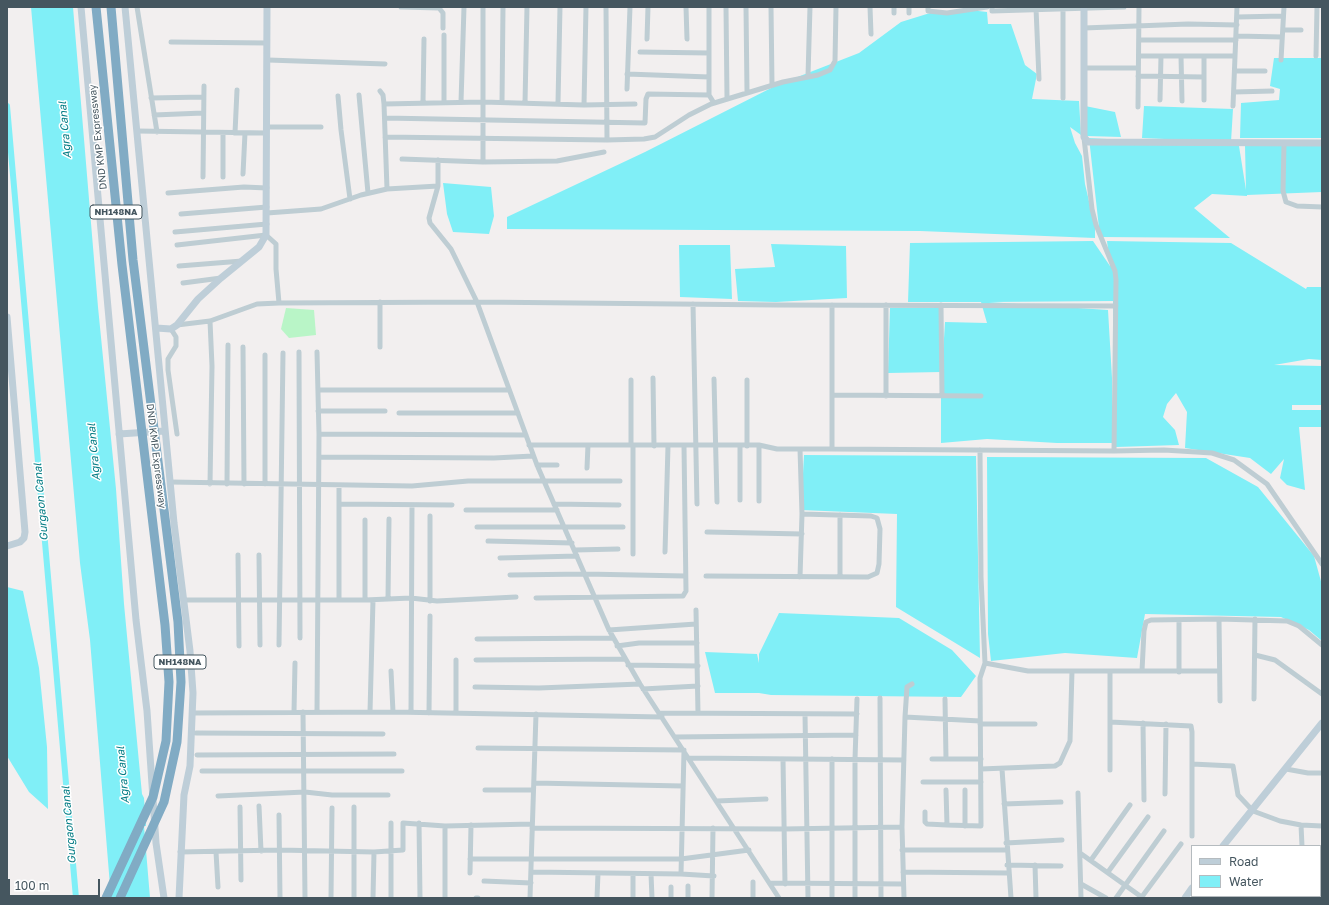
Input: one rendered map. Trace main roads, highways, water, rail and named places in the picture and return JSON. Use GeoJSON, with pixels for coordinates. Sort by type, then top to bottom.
{"type":"FeatureCollection","features":[{"type":"Feature","properties":{"kind":"highway","name":"DND KMP Expressway"},"geometry":{"type":"LineString","coordinates":[[96,7],[122,265],[165,625],[169,682],[166,741],[153,797],[106,898]]}},
{"type":"Feature","properties":{"kind":"highway","name":"DND KMP Expressway"},"geometry":{"type":"LineString","coordinates":[[111,7],[133,260],[151,416],[178,622],[181,682],[177,742],[164,802],[120,898]]}},
{"type":"Feature","properties":{"kind":"water","name":"Agra Canal"},"geometry":{"type":"Polygon","coordinates":[[[31,7],[73,7],[98,307],[116,489],[124,604],[142,794],[144,798],[146,826],[144,826],[150,898],[111,898],[90,640],[80,563],[31,7]]]}},
{"type":"Feature","properties":{"kind":"water"},"geometry":{"type":"Polygon","coordinates":[[[970,10],[987,12],[988,24],[1011,24],[1025,65],[1037,74],[1032,99],[1079,101],[1081,135],[1070,127],[1075,143],[1082,156],[1085,184],[1095,227],[1095,238],[920,231],[507,229],[507,217],[645,152],[777,85],[859,53],[901,22],[930,13],[970,10]]]}},
{"type":"Feature","properties":{"kind":"water"},"geometry":{"type":"Polygon","coordinates":[[[1274,58],[1322,58],[1322,138],[1240,138],[1241,103],[1279,100],[1280,89],[1270,86],[1274,58]]]}},
{"type":"Feature","properties":{"kind":"water"},"geometry":{"type":"Polygon","coordinates":[[[1085,106],[1115,112],[1121,137],[1087,136],[1085,106]]]}},
{"type":"Feature","properties":{"kind":"water"},"geometry":{"type":"Polygon","coordinates":[[[1144,106],[1233,109],[1231,142],[1142,138],[1144,106]]]}},
{"type":"Feature","properties":{"kind":"water"},"geometry":{"type":"Polygon","coordinates":[[[1089,138],[1239,146],[1246,190],[1245,146],[1322,146],[1322,192],[1247,196],[1212,194],[1194,208],[1230,238],[1100,237],[1089,138]]]}},
{"type":"Feature","properties":{"kind":"water"},"geometry":{"type":"Polygon","coordinates":[[[443,183],[491,187],[494,216],[489,234],[453,232],[447,214],[443,183]]]}},
{"type":"Feature","properties":{"kind":"water"},"geometry":{"type":"Polygon","coordinates":[[[1093,241],[1110,266],[1107,241],[1231,243],[1306,289],[1307,287],[1322,287],[1322,360],[1309,359],[1274,365],[1322,366],[1322,405],[1292,405],[1292,410],[1322,410],[1322,427],[1299,427],[1305,490],[1287,485],[1280,478],[1284,459],[1271,474],[1250,458],[1185,448],[1187,412],[1176,393],[1167,404],[1163,417],[1175,430],[1179,445],[1116,447],[1113,301],[989,302],[1108,310],[1112,378],[1112,443],[1057,443],[987,439],[941,443],[941,388],[945,322],[987,323],[981,302],[908,302],[910,243],[1093,241]]]}},
{"type":"Feature","properties":{"kind":"water"},"geometry":{"type":"Polygon","coordinates":[[[771,244],[846,246],[847,298],[776,302],[738,301],[735,269],[775,267],[771,244]]]}},
{"type":"Feature","properties":{"kind":"water"},"geometry":{"type":"Polygon","coordinates":[[[679,245],[730,245],[732,299],[680,297],[679,245]]]}},
{"type":"Feature","properties":{"kind":"water"},"geometry":{"type":"Polygon","coordinates":[[[890,308],[941,308],[941,372],[888,373],[890,308]]]}},
{"type":"Feature","properties":{"kind":"water"},"geometry":{"type":"Polygon","coordinates":[[[804,455],[976,456],[980,658],[896,607],[897,514],[801,510],[804,455]]]}},
{"type":"Feature","properties":{"kind":"water"},"geometry":{"type":"Polygon","coordinates":[[[987,457],[1206,458],[1258,487],[1314,556],[1322,585],[1322,641],[1309,630],[1281,617],[1145,614],[1137,658],[1065,653],[991,661],[988,634],[987,457]]]}},
{"type":"Feature","properties":{"kind":"water"},"geometry":{"type":"Polygon","coordinates":[[[7,587],[23,591],[39,668],[47,747],[48,809],[29,792],[7,756],[7,587]]]}},
{"type":"Feature","properties":{"kind":"water"},"geometry":{"type":"Polygon","coordinates":[[[779,613],[899,618],[952,650],[976,676],[961,697],[715,693],[705,652],[757,654],[759,663],[759,654],[779,613]]]}},
{"type":"Feature","properties":{"kind":"waterway","name":"Gurgaon Canal"},"geometry":{"type":"LineString","coordinates":[[7,106],[76,898]]}}]}
